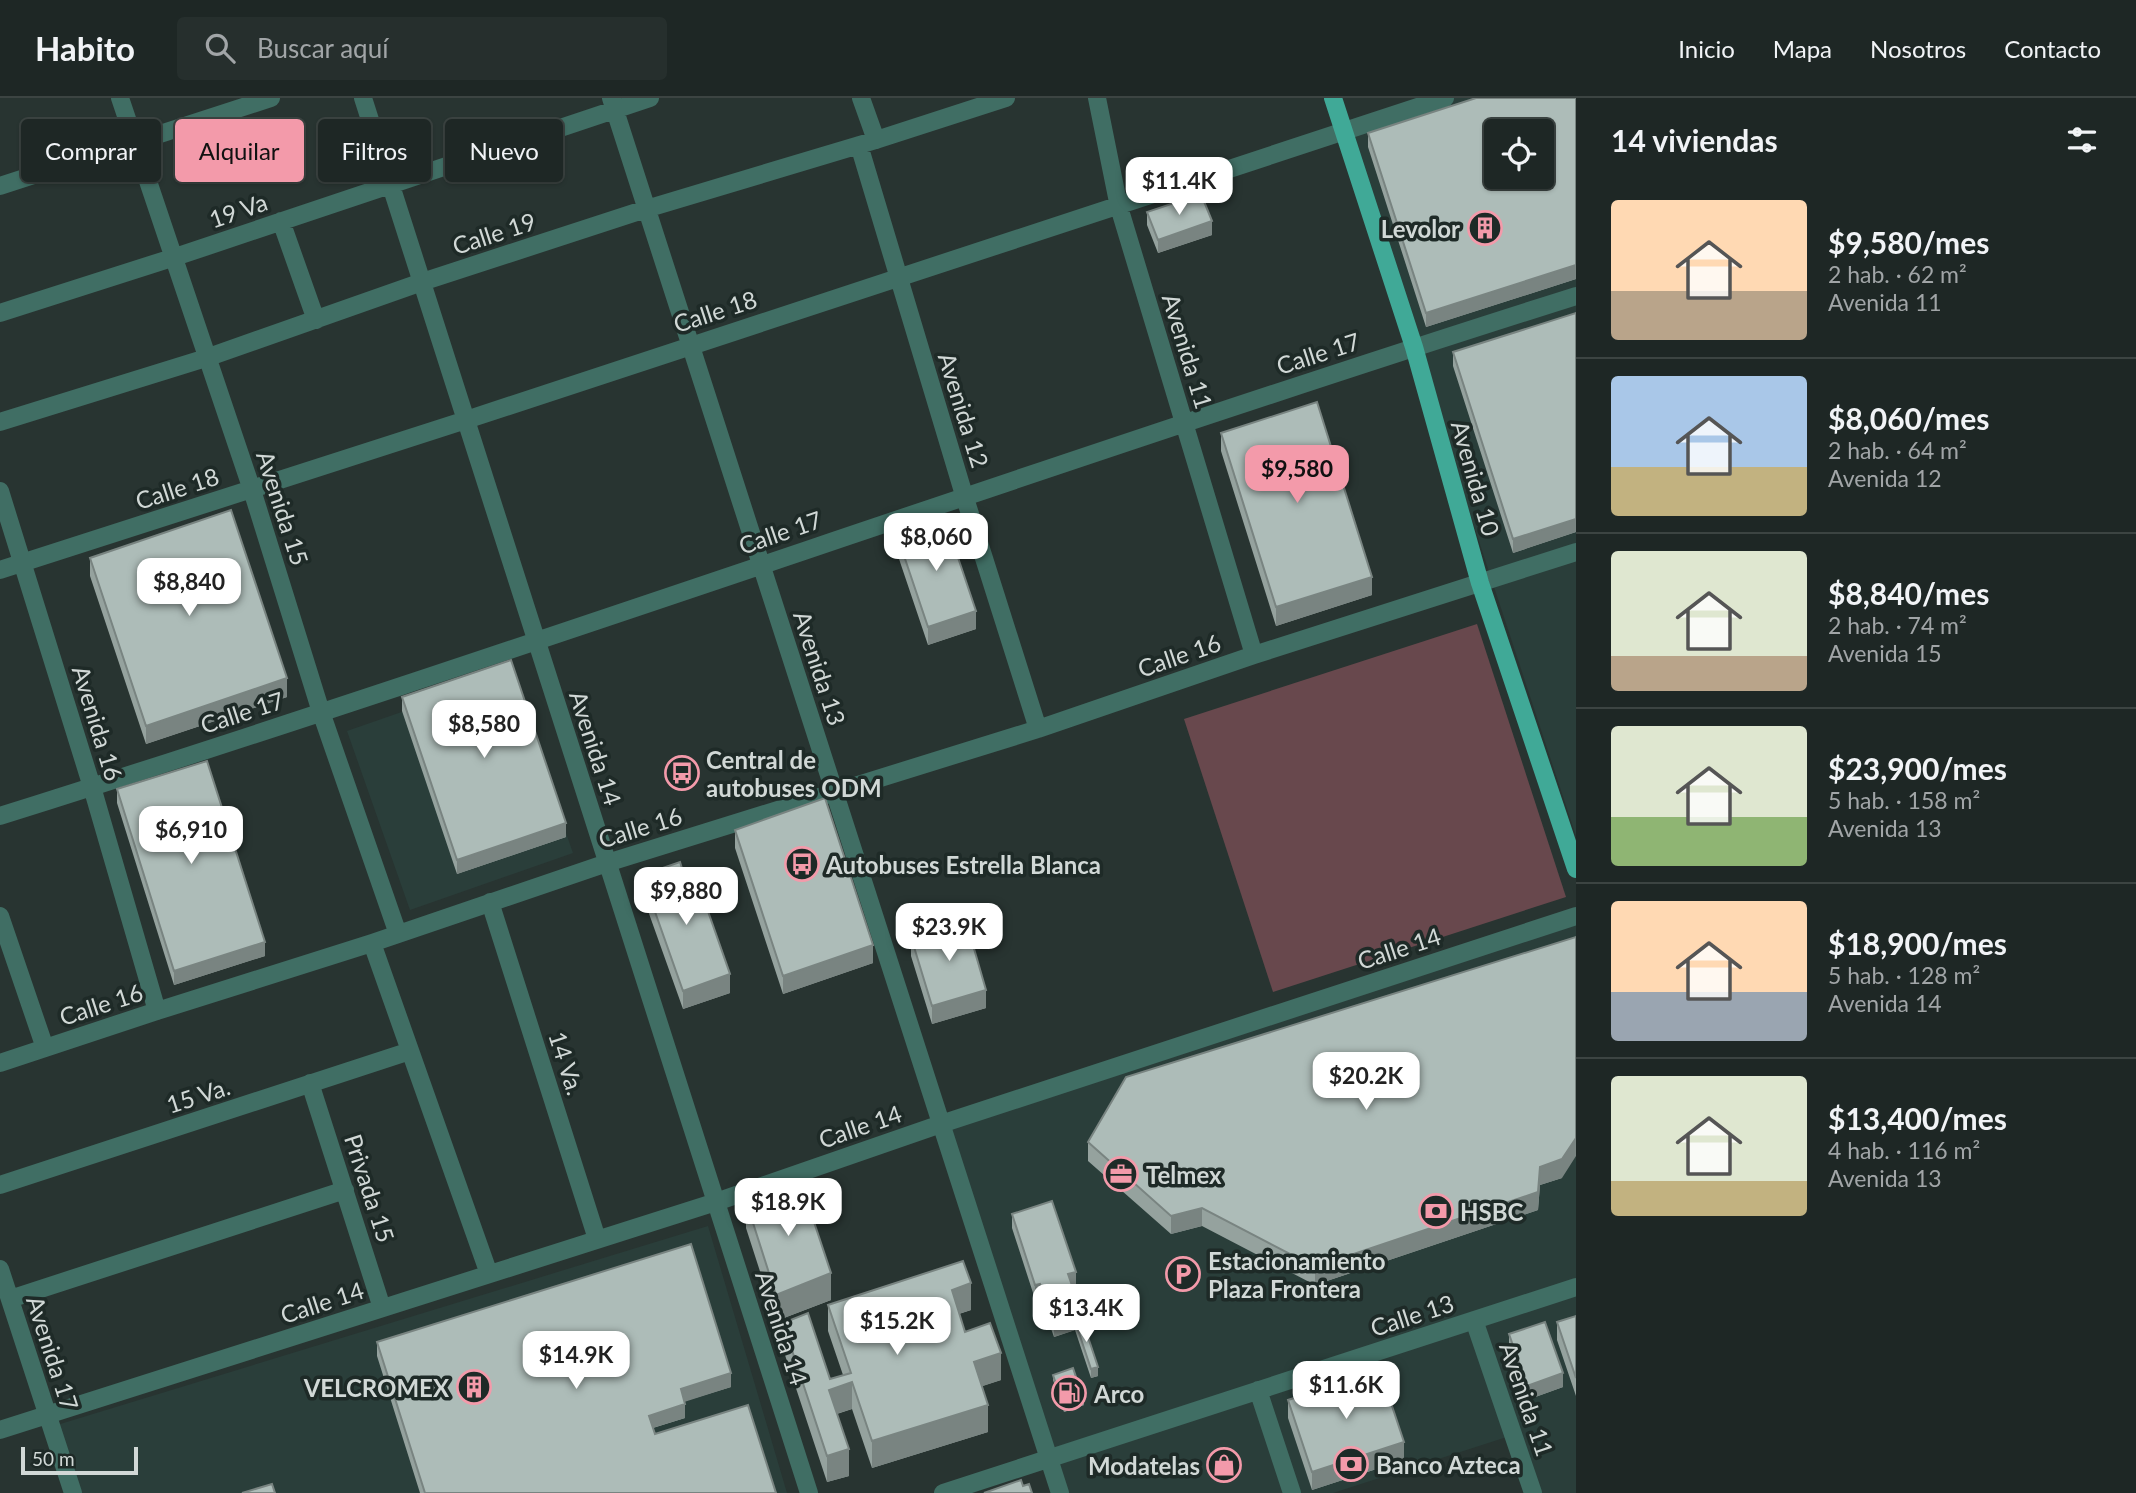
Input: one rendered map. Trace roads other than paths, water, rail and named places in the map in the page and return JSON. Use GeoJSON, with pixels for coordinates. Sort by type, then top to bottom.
{"type":"FeatureCollection","features":[{"type":"Feature","properties":{"kind":"main road","name":"Avenida 10"},"geometry":{"type":"LineString","coordinates":[[1333,98],[1414,347],[1480,583],[1576,869]]}},
{"type":"Feature","properties":{"kind":"street","name":"Avenida 15"},"geometry":{"type":"LineString","coordinates":[[120,98],[126,119]]}},
{"type":"Feature","properties":{"kind":"street"},"geometry":{"type":"LineString","coordinates":[[161,135],[271,98]]}},
{"type":"Feature","properties":{"kind":"street","name":"Avenida 14"},"geometry":{"type":"LineString","coordinates":[[363,98],[810,1493]]}},
{"type":"Feature","properties":{"kind":"street","name":"19 Va"},"geometry":{"type":"LineString","coordinates":[[0,313],[390,184],[612,104],[650,98]]}},
{"type":"Feature","properties":{"kind":"street","name":"Avenida 12"},"geometry":{"type":"LineString","coordinates":[[861,98],[867,143],[899,278],[1038,729]]}},
{"type":"Feature","properties":{"kind":"street","name":"Calle 19"},"geometry":{"type":"LineString","coordinates":[[0,422],[206,358],[422,282],[646,209],[1006,98]]}},
{"type":"Feature","properties":{"kind":"street","name":"Avenida 11"},"geometry":{"type":"LineString","coordinates":[[1097,98],[1119,207],[1254,655]]}},
{"type":"Feature","properties":{"kind":"street","name":"Calle 18"},"geometry":{"type":"LineString","coordinates":[[0,570],[1119,207],[1446,98]]}},
{"type":"Feature","properties":{"kind":"street","name":"Avenida 13"},"geometry":{"type":"LineString","coordinates":[[612,104],[1060,1493]]}},
{"type":"Feature","properties":{"kind":"street"},"geometry":{"type":"LineString","coordinates":[[0,186],[21,179]]}},
{"type":"Feature","properties":{"kind":"street","name":"Avenida 15"},"geometry":{"type":"LineString","coordinates":[[147,182],[252,490],[321,712],[398,933]]}},
{"type":"Feature","properties":{"kind":"street"},"geometry":{"type":"LineString","coordinates":[[281,221],[316,320]]}},
{"type":"Feature","properties":{"kind":"street","name":"Calle 17"},"geometry":{"type":"LineString","coordinates":[[0,816],[321,712],[964,495],[1576,296]]}},
{"type":"Feature","properties":{"kind":"street","name":"Avenida 16"},"geometry":{"type":"LineString","coordinates":[[0,491],[92,787],[157,1011]]}},
{"type":"Feature","properties":{"kind":"street","name":"Calle 16"},"geometry":{"type":"LineString","coordinates":[[0,1063],[372,943],[607,863],[1038,729],[1254,655],[1576,552]]}},
{"type":"Feature","properties":{"kind":"street","name":"14 Va."},"geometry":{"type":"LineString","coordinates":[[490,902],[597,1239]]}},
{"type":"Feature","properties":{"kind":"street"},"geometry":{"type":"LineString","coordinates":[[0,916],[45,1048]]}},
{"type":"Feature","properties":{"kind":"street","name":"Calle 14"},"geometry":{"type":"LineString","coordinates":[[0,1430],[716,1202],[941,1124],[1576,916]]}},
{"type":"Feature","properties":{"kind":"street"},"geometry":{"type":"LineString","coordinates":[[372,943],[489,1274]]}},
{"type":"Feature","properties":{"kind":"street","name":"15 Va."},"geometry":{"type":"LineString","coordinates":[[0,1185],[411,1051]]}},
{"type":"Feature","properties":{"kind":"street","name":"Privada 15"},"geometry":{"type":"LineString","coordinates":[[310,1083],[382,1308]]}},
{"type":"Feature","properties":{"kind":"street"},"geometry":{"type":"LineString","coordinates":[[10,1299],[345,1190]]}},
{"type":"Feature","properties":{"kind":"street","name":"Avenida 17"},"geometry":{"type":"LineString","coordinates":[[0,1269],[72,1493]]}},
{"type":"Feature","properties":{"kind":"street","name":"Calle 13"},"geometry":{"type":"LineString","coordinates":[[943,1493],[1576,1287]]}},
{"type":"Feature","properties":{"kind":"street","name":"Avenida 11"},"geometry":{"type":"LineString","coordinates":[[1474,1320],[1533,1493]]}},
{"type":"Feature","properties":{"kind":"street"},"geometry":{"type":"LineString","coordinates":[[1258,1390],[1292,1493]]}},
{"type":"Feature","properties":{"kind":"place","name":"Levolor"},"geometry":{"type":"Point","coordinates":[1485,228]}},
{"type":"Feature","properties":{"kind":"place","name":"Central de autobuses ODM"},"geometry":{"type":"Point","coordinates":[682,773]}},
{"type":"Feature","properties":{"kind":"place","name":"Autobuses Estrella Blanca"},"geometry":{"type":"Point","coordinates":[802,864]}},
{"type":"Feature","properties":{"kind":"place","name":"Telmex"},"geometry":{"type":"Point","coordinates":[1121,1174]}},
{"type":"Feature","properties":{"kind":"place","name":"HSBC"},"geometry":{"type":"Point","coordinates":[1436,1211]}},
{"type":"Feature","properties":{"kind":"place","name":"Estacionamiento Plaza Frontera"},"geometry":{"type":"Point","coordinates":[1183,1274]}},
{"type":"Feature","properties":{"kind":"place","name":"VELCROMEX"},"geometry":{"type":"Point","coordinates":[474,1387]}},
{"type":"Feature","properties":{"kind":"place","name":"Arco"},"geometry":{"type":"Point","coordinates":[1069,1393]}},
{"type":"Feature","properties":{"kind":"place","name":"Banco Azteca"},"geometry":{"type":"Point","coordinates":[1351,1464]}},
{"type":"Feature","properties":{"kind":"place","name":"Modatelas"},"geometry":{"type":"Point","coordinates":[1224,1465]}}]}
